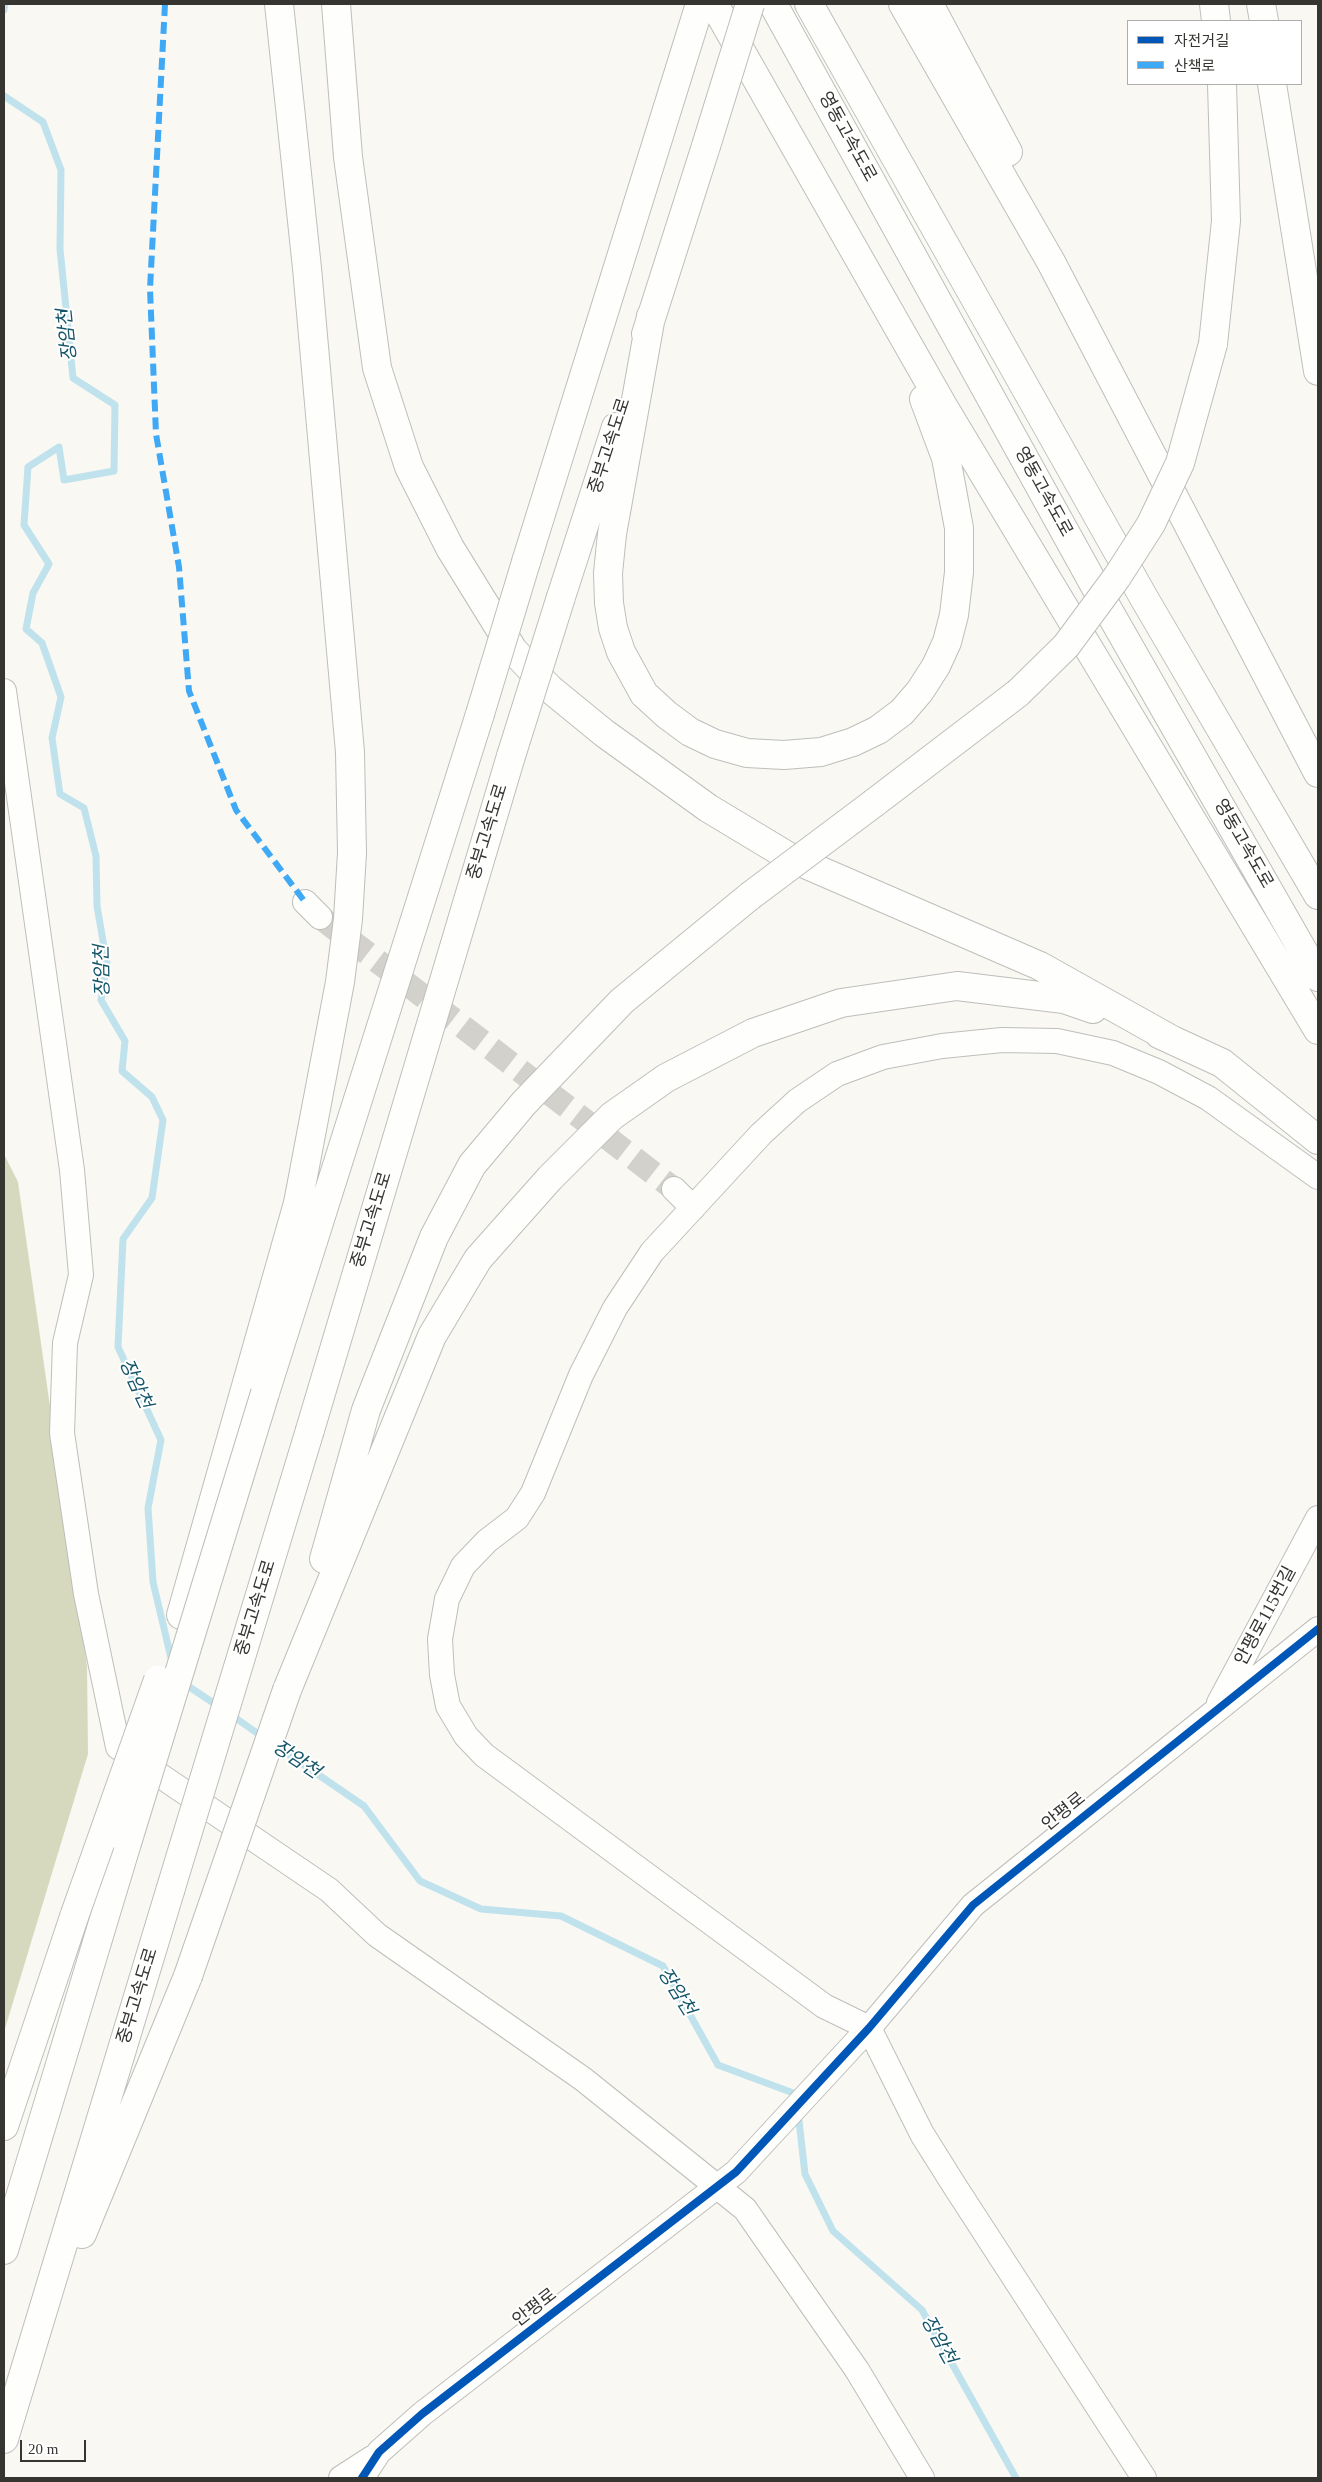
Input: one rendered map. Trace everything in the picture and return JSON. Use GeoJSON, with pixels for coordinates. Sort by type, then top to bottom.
{"type":"FeatureCollection","features":[{"type":"Feature","properties":{"kind":"highway"},"geometry":{"type":"LineString","coordinates":[[4,2126],[75,1914],[181,1616],[298,1203],[340,982],[348,920],[352,853],[350,752],[313,337],[280,4]]}},
{"type":"Feature","properties":{"kind":"highway"},"geometry":{"type":"LineString","coordinates":[[336,4],[348,157],[377,368],[409,467],[450,548],[513,650],[549,688],[604,733],[708,808],[791,858],[1040,966],[1174,1041]]}},
{"type":"Feature","properties":{"kind":"highway"},"geometry":{"type":"LineString","coordinates":[[4,2250],[265,1393],[480,714],[700,4]]}},
{"type":"Feature","properties":{"kind":"highway"},"geometry":{"type":"LineString","coordinates":[[714,4],[953,423],[1318,1030]]}},
{"type":"Feature","properties":{"kind":"highway","name":"중부고속도로"},"geometry":{"type":"LineString","coordinates":[[4,2439],[310,1430],[511,756],[750,4]]}},
{"type":"Feature","properties":{"kind":"highway","name":"영동고속도로"},"geometry":{"type":"LineString","coordinates":[[773,4],[1111,614],[1318,977]]}},
{"type":"Feature","properties":{"kind":"highway","name":"영동고속도로"},"geometry":{"type":"LineString","coordinates":[[809,4],[1144,598],[1318,895]]}},
{"type":"Feature","properties":{"kind":"highway"},"geometry":{"type":"LineString","coordinates":[[903,4],[1051,262],[1318,773]]}},
{"type":"Feature","properties":{"kind":"highway"},"geometry":{"type":"LineString","coordinates":[[929,4],[1107,340],[1275,674],[1318,753]]}},
{"type":"Feature","properties":{"kind":"highway"},"geometry":{"type":"LineString","coordinates":[[1214,4],[1216,20]]}},
{"type":"Feature","properties":{"kind":"highway"},"geometry":{"type":"LineString","coordinates":[[1261,4],[1264,20]]}},
{"type":"Feature","properties":{"kind":"highway"},"geometry":{"type":"LineString","coordinates":[[287,1690],[366,1410],[434,1236],[472,1165],[524,1103],[622,1001],[750,896],[1018,693],[1066,646],[1117,577],[1151,524],[1180,463],[1213,344],[1226,221],[1222,85]]}},
{"type":"Feature","properties":{"kind":"highway"},"geometry":{"type":"LineString","coordinates":[[1272,85],[1318,372]]}},
{"type":"Feature","properties":{"kind":"highway"},"geometry":{"type":"LineString","coordinates":[[652,316],[612,534],[608,573],[613,628],[633,676],[644,694],[667,715],[690,732],[715,744],[747,753],[784,755],[821,752],[853,742],[878,730],[902,712],[920,691],[936,666],[947,642],[954,614],[959,572],[959,528],[946,458],[896,323]]}},
{"type":"Feature","properties":{"kind":"highway"},"geometry":{"type":"LineString","coordinates":[[4,2460],[83,2232],[188,1976],[287,1690],[432,1336],[478,1259],[550,1178],[612,1116],[666,1078],[753,1033],[840,1002],[957,986],[1064,999],[1145,1028],[1222,1063],[1318,1140]]}},
{"type":"Feature","properties":{"kind":"street"},"geometry":{"type":"LineString","coordinates":[[4,691],[72,1170],[81,1275],[65,1342],[62,1433],[86,1594],[118,1747],[329,1890],[377,1935],[727,2179],[745,2209],[857,2370],[922,2478]]}},
{"type":"Feature","properties":{"kind":"street"},"geometry":{"type":"LineString","coordinates":[[1144,2478],[922,2134],[869,2028],[824,2006],[484,1755],[466,1736],[448,1706],[442,1675],[440,1639],[447,1599],[464,1566],[487,1541],[517,1518],[533,1493],[581,1375],[615,1308],[652,1252],[761,1134],[797,1101],[837,1074],[883,1057],[942,1046],[1002,1040],[1066,1043],[1113,1053],[1159,1072],[1208,1098],[1318,1178]]}},
{"type":"Feature","properties":{"kind":"street"},"geometry":{"type":"LineString","coordinates":[[674,1189],[693,1208]]}},
{"type":"Feature","properties":{"kind":"street","name":"안평로115번길"},"geometry":{"type":"LineString","coordinates":[[1213,1714],[1318,1518]]}},
{"type":"Feature","properties":{"kind":"street","name":"안평로"},"geometry":{"type":"LineString","coordinates":[[362,2478],[379,2452],[422,2414],[727,2179],[869,2028],[973,1904],[1318,1629]]}},
{"type":"Feature","properties":{"kind":"street"},"geometry":{"type":"LineString","coordinates":[[341,2478],[379,2452]]}},
{"type":"Feature","properties":{"kind":"green space"},"geometry":{"type":"Polygon","coordinates":[[[4,1154],[18,1182],[87,1666],[88,1754],[4,2032],[4,1154]]]}},
{"type":"Feature","properties":{"kind":"waterway","name":"장암천"},"geometry":{"type":"LineString","coordinates":[[4,10],[5,4]]}},
{"type":"Feature","properties":{"kind":"waterway","name":"장암천"},"geometry":{"type":"LineString","coordinates":[[4,96],[43,122],[61,170],[60,249],[73,378],[115,405],[114,471],[64,480],[59,447],[28,467],[24,525],[49,564],[33,593],[26,629],[42,643],[61,697],[52,738],[60,794],[84,808],[96,856],[97,906],[107,964],[101,1000],[125,1041],[122,1071],[152,1097],[163,1120],[152,1198],[123,1239],[118,1347],[161,1440],[148,1508],[153,1582],[172,1662]]}},
{"type":"Feature","properties":{"kind":"waterway","name":"장암천"},"geometry":{"type":"LineString","coordinates":[[182,1682],[221,1708]]}},
{"type":"Feature","properties":{"kind":"waterway","name":"장암천"},"geometry":{"type":"LineString","coordinates":[[230,1714],[264,1738]]}},
{"type":"Feature","properties":{"kind":"waterway","name":"장암천"},"geometry":{"type":"LineString","coordinates":[[275,1745],[364,1806],[420,1881],[481,1909],[561,1916],[663,1966],[718,2065],[796,2094],[797,2099]]}},
{"type":"Feature","properties":{"kind":"waterway","name":"장암천"},"geometry":{"type":"LineString","coordinates":[[798,2112],[805,2174],[833,2231],[922,2310],[1016,2478]]}},
{"type":"Feature","properties":{"kind":"tunnel"},"geometry":{"type":"LineString","coordinates":[[320,917],[674,1189]]}},
{"type":"Feature","properties":{"kind":"marked path"},"geometry":{"type":"LineString","coordinates":[[165,4],[150,289],[156,434],[179,567],[189,691],[236,810],[305,902]]}},
{"type":"Feature","properties":{"kind":"cycle path"},"geometry":{"type":"LineString","coordinates":[[362,2478],[379,2452],[422,2414],[736,2172],[869,2028],[973,1905],[1318,1629]]}}]}
